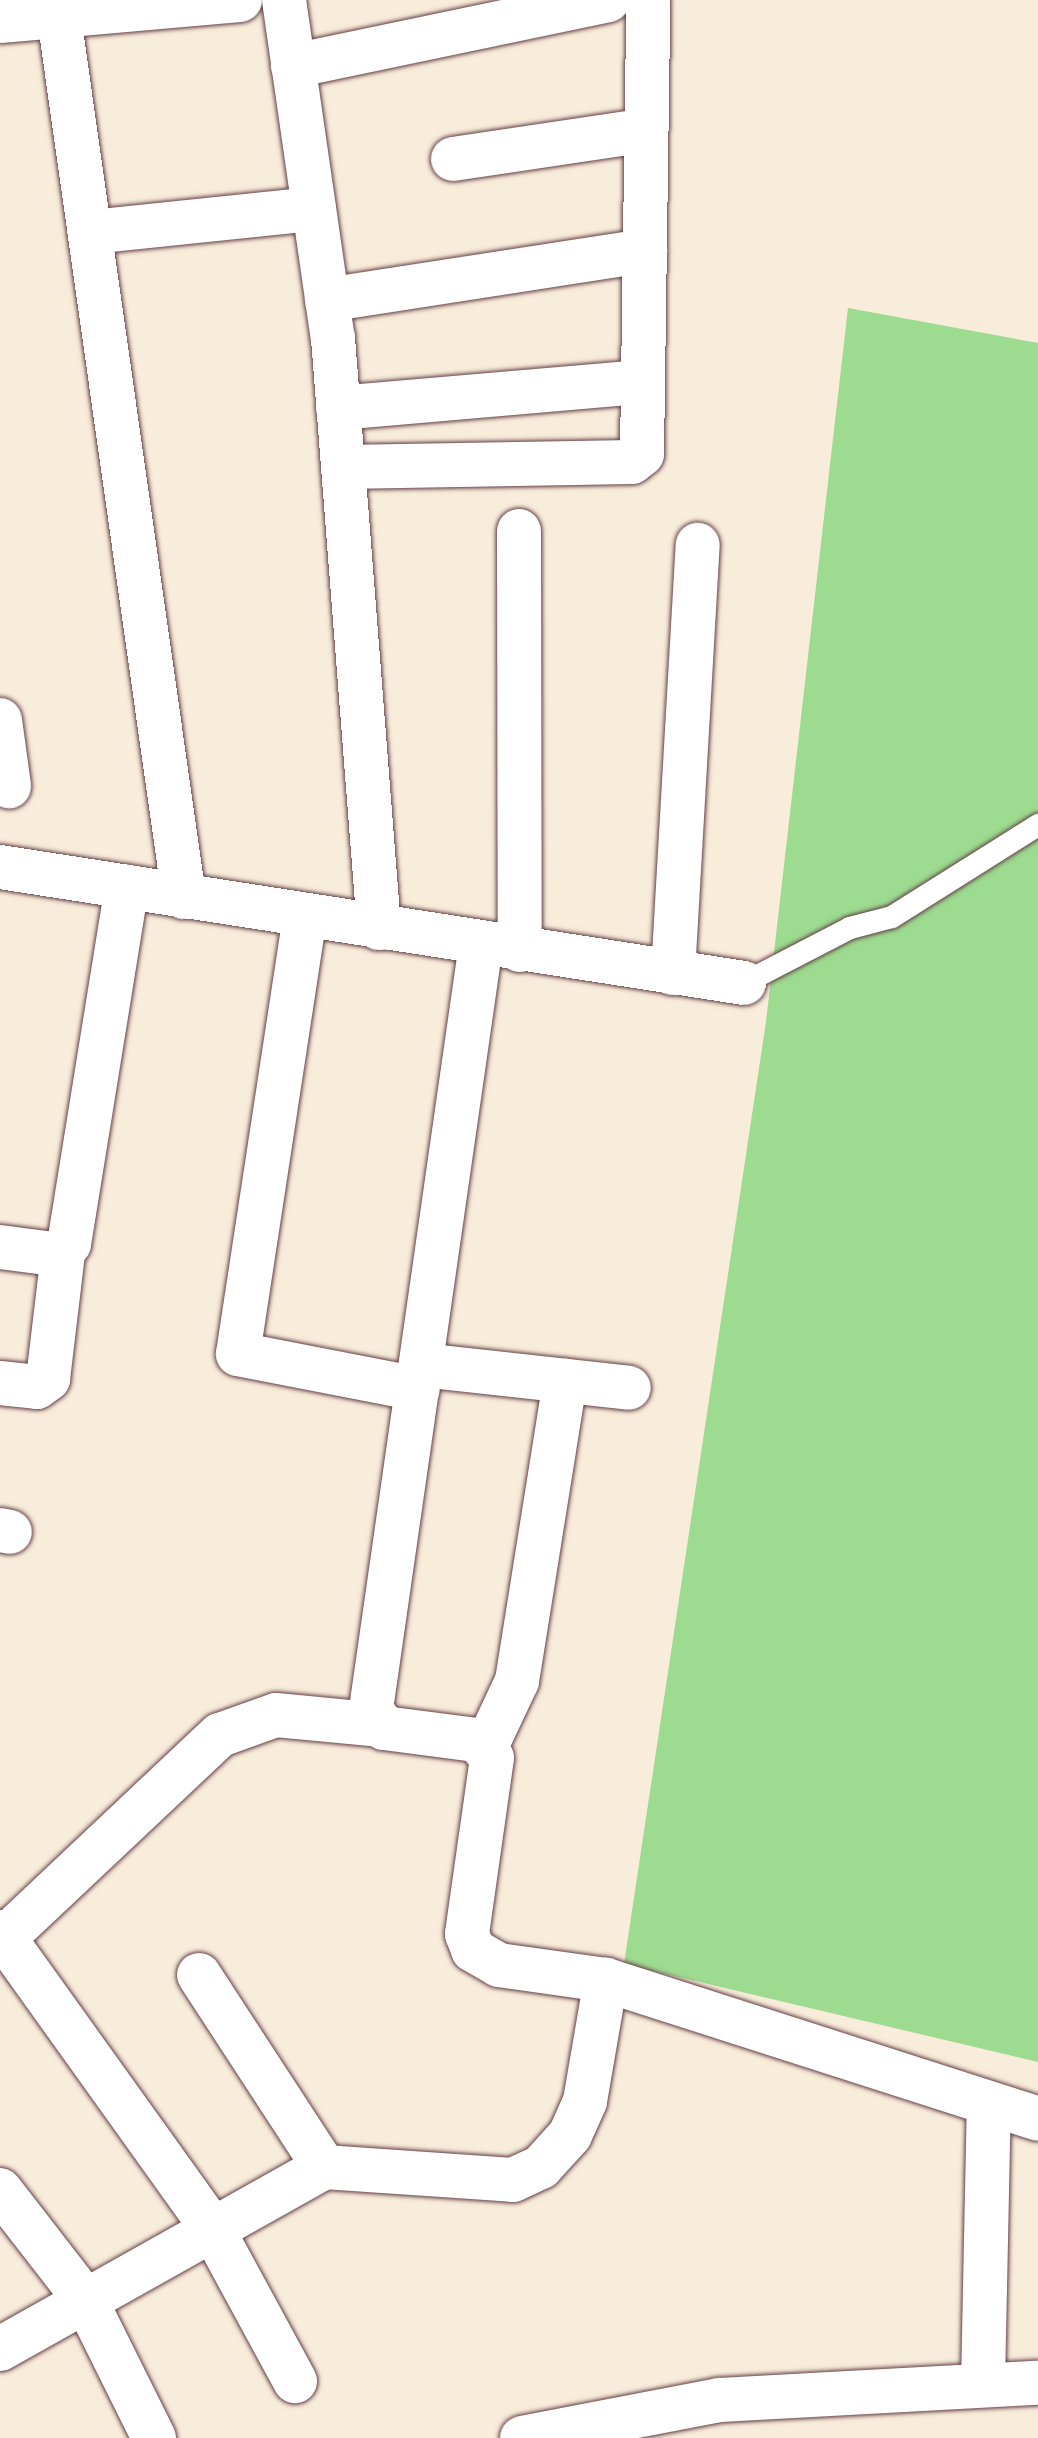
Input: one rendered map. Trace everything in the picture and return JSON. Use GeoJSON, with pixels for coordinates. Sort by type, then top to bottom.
{"type":"FeatureCollection","features":[{"type":"Feature","properties":{"kind":"street"},"geometry":{"type":"LineString","coordinates":[[0,21],[59,17],[102,6],[240,0]]}},
{"type":"Feature","properties":{"kind":"street"},"geometry":{"type":"LineString","coordinates":[[284,0],[327,300],[379,928]]}},
{"type":"Feature","properties":{"kind":"street"},"geometry":{"type":"LineString","coordinates":[[293,66],[608,0]]}},
{"type":"Feature","properties":{"kind":"street"},"geometry":{"type":"LineString","coordinates":[[343,467],[632,462],[642,454],[639,382],[645,251],[648,0]]}},
{"type":"Feature","properties":{"kind":"street"},"geometry":{"type":"LineString","coordinates":[[59,17],[184,897]]}},
{"type":"Feature","properties":{"kind":"street"},"geometry":{"type":"LineString","coordinates":[[453,159],[646,130]]}},
{"type":"Feature","properties":{"kind":"street"},"geometry":{"type":"LineString","coordinates":[[90,232],[314,209]]}},
{"type":"Feature","properties":{"kind":"street"},"geometry":{"type":"LineString","coordinates":[[327,300],[645,251]]}},
{"type":"Feature","properties":{"kind":"street"},"geometry":{"type":"LineString","coordinates":[[338,408],[639,382]]}},
{"type":"Feature","properties":{"kind":"street"},"geometry":{"type":"LineString","coordinates":[[380,1725],[371,1709],[420,1377],[500,947],[519,531]]}},
{"type":"Feature","properties":{"kind":"street"},"geometry":{"type":"LineString","coordinates":[[673,973],[698,545]]}},
{"type":"Feature","properties":{"kind":"street"},"geometry":{"type":"LineString","coordinates":[[0,720],[9,786]]}},
{"type":"Feature","properties":{"kind":"street"},"geometry":{"type":"LineString","coordinates":[[0,867],[744,983]]}},
{"type":"Feature","properties":{"kind":"street"},"geometry":{"type":"LineString","coordinates":[[0,1383],[37,1387],[48,1379],[63,1254],[127,887]]}},
{"type":"Feature","properties":{"kind":"street"},"geometry":{"type":"LineString","coordinates":[[305,916],[236,1348],[249,1361],[420,1377],[565,1381],[629,1388]]}},
{"type":"Feature","properties":{"kind":"street"},"geometry":{"type":"LineString","coordinates":[[0,1247],[63,1254]]}},
{"type":"Feature","properties":{"kind":"street"},"geometry":{"type":"LineString","coordinates":[[485,1749],[517,1681],[565,1381]]}},
{"type":"Feature","properties":{"kind":"street"},"geometry":{"type":"LineString","coordinates":[[295,2381],[213,2230],[2,1937],[220,1735],[276,1715],[380,1725],[471,1739],[485,1749],[492,1764],[467,1934],[473,1950],[499,1965],[606,1980],[1038,2119]]}},
{"type":"Feature","properties":{"kind":"street"},"geometry":{"type":"LineString","coordinates":[[199,1975],[324,2167]]}},
{"type":"Feature","properties":{"kind":"street"},"geometry":{"type":"LineString","coordinates":[[0,2349],[324,2167],[513,2180],[541,2167],[570,2135],[585,2101],[606,1980]]}},
{"type":"Feature","properties":{"kind":"street"},"geometry":{"type":"LineString","coordinates":[[983,2383],[989,2105]]}},
{"type":"Feature","properties":{"kind":"street"},"geometry":{"type":"LineString","coordinates":[[0,2190],[86,2301],[154,2438]]}},
{"type":"Feature","properties":{"kind":"street"},"geometry":{"type":"LineString","coordinates":[[522,2438],[719,2400],[983,2383],[1038,2383]]}},
{"type":"Feature","properties":{"kind":"lane"},"geometry":{"type":"LineString","coordinates":[[744,983],[850,928],[892,917],[1038,825]]}},
{"type":"Feature","properties":{"kind":"green space"},"geometry":{"type":"Polygon","coordinates":[[[848,308],[1038,343],[1038,2062],[624,1964],[766,1022],[848,308]]]}}]}
